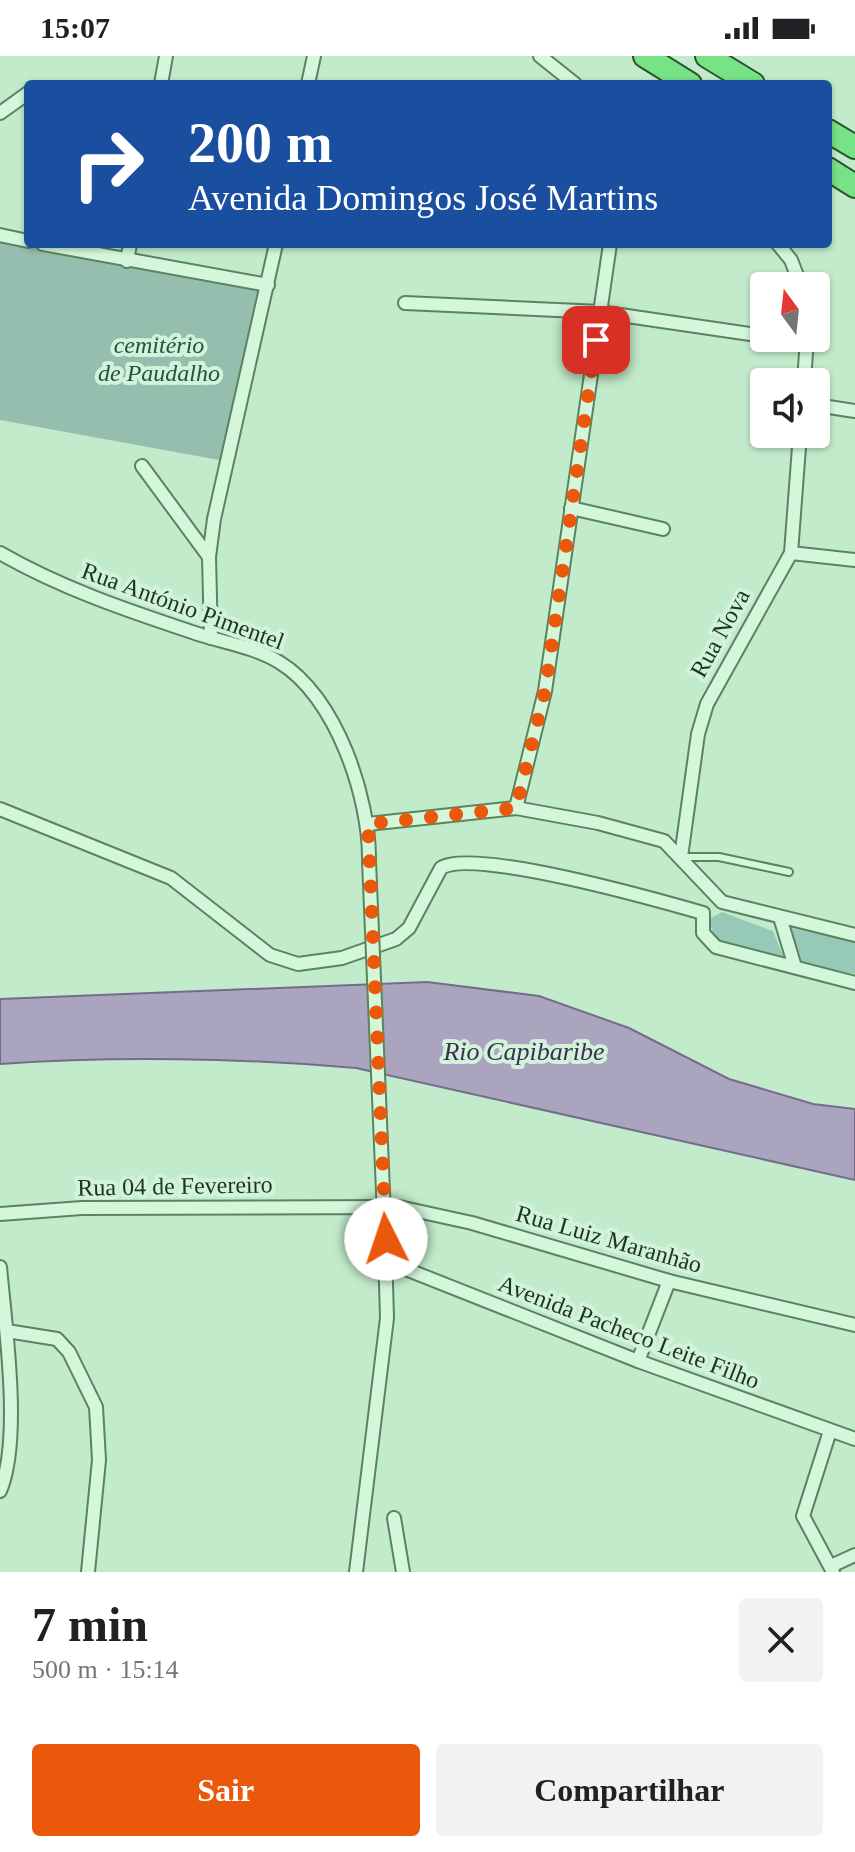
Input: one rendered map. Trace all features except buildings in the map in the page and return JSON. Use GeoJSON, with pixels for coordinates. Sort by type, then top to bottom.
{"type":"FeatureCollection","features":[{"type":"Feature","properties":{"kind":"highway"},"geometry":{"type":"LineString","coordinates":[[645,56],[684,80]]}},
{"type":"Feature","properties":{"kind":"highway"},"geometry":{"type":"LineString","coordinates":[[707,56],[746,80]]}},
{"type":"Feature","properties":{"kind":"highway"},"geometry":{"type":"LineString","coordinates":[[832,133],[855,147]]}},
{"type":"Feature","properties":{"kind":"highway"},"geometry":{"type":"LineString","coordinates":[[832,172],[855,186]]}},
{"type":"Feature","properties":{"kind":"street"},"geometry":{"type":"LineString","coordinates":[[162,80],[166,56]]}},
{"type":"Feature","properties":{"kind":"street"},"geometry":{"type":"LineString","coordinates":[[309,80],[314,56]]}},
{"type":"Feature","properties":{"kind":"street"},"geometry":{"type":"LineString","coordinates":[[540,56],[570,80]]}},
{"type":"Feature","properties":{"kind":"street"},"geometry":{"type":"LineString","coordinates":[[0,113],[24,96]]}},
{"type":"Feature","properties":{"kind":"street"},"geometry":{"type":"LineString","coordinates":[[0,235],[24,240]]}},
{"type":"Feature","properties":{"kind":"street"},"geometry":{"type":"LineString","coordinates":[[63,248],[268,285]]}},
{"type":"Feature","properties":{"kind":"street"},"geometry":{"type":"LineString","coordinates":[[127,261],[129,248]]}},
{"type":"Feature","properties":{"kind":"street"},"geometry":{"type":"LineString","coordinates":[[211,638],[209,557],[275,248]]}},
{"type":"Feature","properties":{"kind":"street"},"geometry":{"type":"LineString","coordinates":[[516,808],[545,691],[609,248]]}},
{"type":"Feature","properties":{"kind":"street"},"geometry":{"type":"LineString","coordinates":[[781,248],[796,272]]}},
{"type":"Feature","properties":{"kind":"street"},"geometry":{"type":"LineString","coordinates":[[405,303],[600,312],[750,334]]}},
{"type":"Feature","properties":{"kind":"street"},"geometry":{"type":"LineString","coordinates":[[830,407],[855,411]]}},
{"type":"Feature","properties":{"kind":"street","name":"Rua Nova"},"geometry":{"type":"LineString","coordinates":[[681,857],[698,734],[707,704],[791,553],[799,448]]}},
{"type":"Feature","properties":{"kind":"street"},"geometry":{"type":"LineString","coordinates":[[142,466],[209,557]]}},
{"type":"Feature","properties":{"kind":"street"},"geometry":{"type":"LineString","coordinates":[[571,508],[663,529]]}},
{"type":"Feature","properties":{"kind":"street","name":"Rua António Pimentel"},"geometry":{"type":"LineString","coordinates":[[0,553],[71,589],[276,660],[306,687],[359,785],[368,824],[388,1262],[381,1386],[356,1572]]}},
{"type":"Feature","properties":{"kind":"street"},"geometry":{"type":"LineString","coordinates":[[791,553],[855,560]]}},
{"type":"Feature","properties":{"kind":"street"},"geometry":{"type":"LineString","coordinates":[[368,824],[516,808],[656,838],[671,845],[695,877],[722,902],[855,935]]}},
{"type":"Feature","properties":{"kind":"street"},"geometry":{"type":"LineString","coordinates":[[0,809],[171,878],[255,945],[270,955],[298,964],[342,958],[396,939],[409,928],[441,868],[457,862],[491,864],[617,890],[703,913],[722,902]]}},
{"type":"Feature","properties":{"kind":"street"},"geometry":{"type":"LineString","coordinates":[[703,913],[701,928],[706,939],[719,948],[855,983]]}},
{"type":"Feature","properties":{"kind":"street"},"geometry":{"type":"LineString","coordinates":[[780,917],[795,967]]}},
{"type":"Feature","properties":{"kind":"street","name":"Rua 04 de Fevereiro"},"geometry":{"type":"LineString","coordinates":[[0,1214],[82,1208],[350,1206]]}},
{"type":"Feature","properties":{"kind":"street","name":"Rua Luiz Maranhão"},"geometry":{"type":"LineString","coordinates":[[350,1206],[422,1210],[669,1281],[855,1325]]}},
{"type":"Feature","properties":{"kind":"street","name":"Avenida Pacheco Leite Filho"},"geometry":{"type":"LineString","coordinates":[[388,1262],[638,1361],[855,1439]]}},
{"type":"Feature","properties":{"kind":"street"},"geometry":{"type":"LineString","coordinates":[[0,1267],[7,1331],[6,1478],[0,1491]]}},
{"type":"Feature","properties":{"kind":"street"},"geometry":{"type":"LineString","coordinates":[[638,1361],[669,1281]]}},
{"type":"Feature","properties":{"kind":"street"},"geometry":{"type":"LineString","coordinates":[[7,1331],[52,1337],[61,1342],[96,1407],[99,1460],[88,1572]]}},
{"type":"Feature","properties":{"kind":"street"},"geometry":{"type":"LineString","coordinates":[[830,1431],[803,1516],[832,1569],[855,1555]]}},
{"type":"Feature","properties":{"kind":"street"},"geometry":{"type":"LineString","coordinates":[[394,1518],[403,1572]]}},
{"type":"Feature","properties":{"kind":"lane"},"geometry":{"type":"LineString","coordinates":[[681,857],[719,857],[789,872]]}},
{"type":"Feature","properties":{"kind":"green space","name":"cemitério de Paudalho"},"geometry":{"type":"Polygon","coordinates":[[[0,241],[24,245],[24,248],[41,248],[266,286],[230,462],[0,420],[0,241]]]}},
{"type":"Feature","properties":{"kind":"green space"},"geometry":{"type":"Polygon","coordinates":[[[722,912],[773,931],[783,956],[778,959],[717,947],[709,919],[722,912]]]}},
{"type":"Feature","properties":{"kind":"green space"},"geometry":{"type":"Polygon","coordinates":[[[791,928],[855,942],[855,974],[802,963],[791,928]]]}},
{"type":"Feature","properties":{"kind":"water","name":"Rio Capibaribe"},"geometry":{"type":"Polygon","coordinates":[[[427,982],[539,996],[629,1028],[729,1079],[813,1104],[855,1109],[855,1180],[356,1068],[178,1059],[0,1064],[0,999],[427,982]]]}},
{"type":"Feature","properties":{"kind":"route"},"geometry":{"type":"LineString","coordinates":[[386,1239],[368,824],[516,808],[545,691],[596,340]]}}]}
